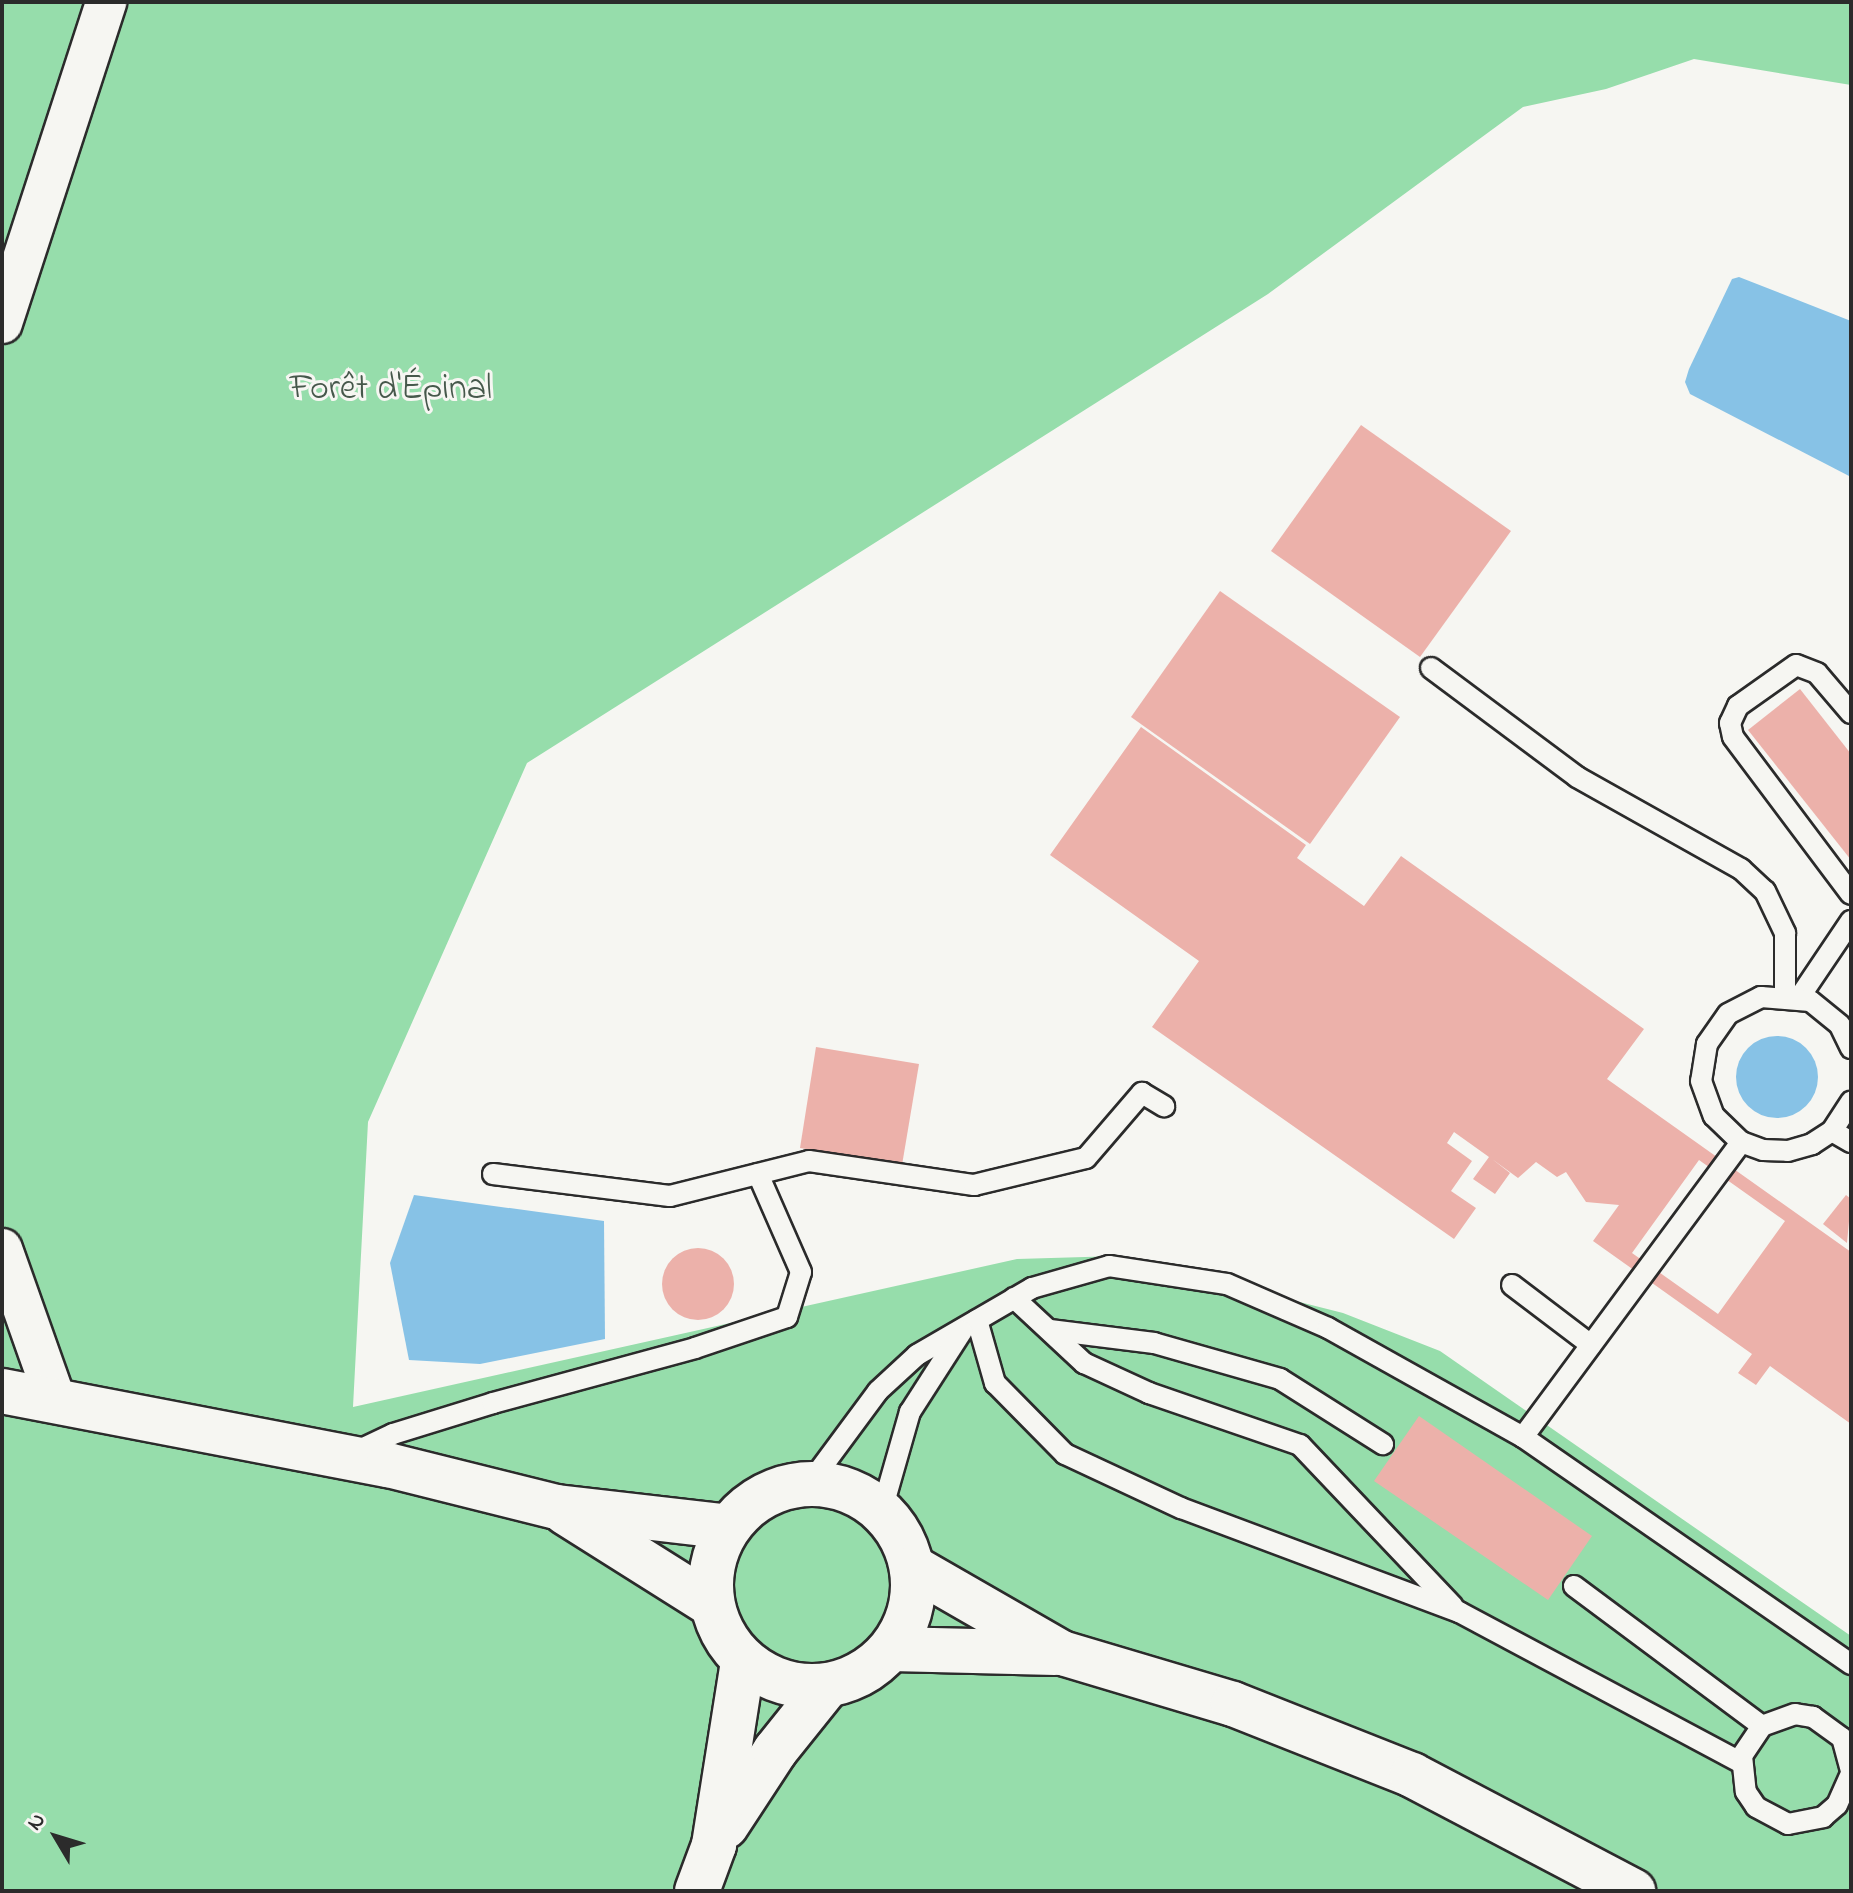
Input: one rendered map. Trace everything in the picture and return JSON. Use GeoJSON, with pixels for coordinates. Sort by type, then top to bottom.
{"type":"FeatureCollection","features":[{"type":"Feature","properties":{"kind":"main road"},"geometry":{"type":"LineString","coordinates":[[2,1391],[346,1456],[557,1507],[729,1527]]}},
{"type":"Feature","properties":{"kind":"main road"},"geometry":{"type":"LineString","coordinates":[[810,1483],[848,1489],[882,1510],[897,1527],[914,1568],[912,1611],[892,1649],[863,1674],[827,1686],[783,1682],[743,1661],[723,1635],[712,1605],[716,1551],[729,1527],[750,1504],[778,1489],[810,1483]]}},
{"type":"Feature","properties":{"kind":"main road"},"geometry":{"type":"LineString","coordinates":[[557,1507],[712,1605]]}},
{"type":"Feature","properties":{"kind":"main road"},"geometry":{"type":"LineString","coordinates":[[914,1568],[1062,1653],[1233,1704],[1412,1775],[1633,1891]]}},
{"type":"Feature","properties":{"kind":"main road"},"geometry":{"type":"LineString","coordinates":[[892,1649],[1062,1653]]}},
{"type":"Feature","properties":{"kind":"main road"},"geometry":{"type":"LineString","coordinates":[[697,1891],[714,1845],[743,1661]]}},
{"type":"Feature","properties":{"kind":"main road"},"geometry":{"type":"LineString","coordinates":[[714,1845],[775,1751],[827,1686]]}},
{"type":"Feature","properties":{"kind":"street"},"geometry":{"type":"LineString","coordinates":[[2,323],[106,2]]}},
{"type":"Feature","properties":{"kind":"street"},"geometry":{"type":"LineString","coordinates":[[2,1249],[55,1399]]}},
{"type":"Feature","properties":{"kind":"lane"},"geometry":{"type":"LineString","coordinates":[[1851,713],[1817,673],[1796,665],[1738,706],[1730,723],[1733,737],[1851,894]]}},
{"type":"Feature","properties":{"kind":"lane"},"geometry":{"type":"LineString","coordinates":[[1431,668],[1577,777],[1741,869],[1765,891],[1785,933],[1792,998]]}},
{"type":"Feature","properties":{"kind":"lane"},"geometry":{"type":"LineString","coordinates":[[1792,998],[1851,921]]}},
{"type":"Feature","properties":{"kind":"lane"},"geometry":{"type":"LineString","coordinates":[[1851,1048],[1840,1025],[1792,998],[1761,997],[1728,1014],[1707,1044],[1701,1081],[1714,1116],[1741,1142],[1788,1151],[1832,1131],[1851,1102]]}},
{"type":"Feature","properties":{"kind":"lane"},"geometry":{"type":"LineString","coordinates":[[493,1174],[670,1196],[809,1161],[974,1185],[1086,1158],[1142,1093],[1164,1106]]}},
{"type":"Feature","properties":{"kind":"lane"},"geometry":{"type":"LineString","coordinates":[[1832,1131],[1851,1142]]}},
{"type":"Feature","properties":{"kind":"lane"},"geometry":{"type":"LineString","coordinates":[[1523,1437],[1741,1142]]}},
{"type":"Feature","properties":{"kind":"lane"},"geometry":{"type":"LineString","coordinates":[[346,1456],[393,1434],[787,1317],[801,1272],[758,1174]]}},
{"type":"Feature","properties":{"kind":"lane"},"geometry":{"type":"LineString","coordinates":[[810,1483],[878,1391],[917,1355],[1032,1288],[1109,1266],[1227,1284],[1328,1328],[1523,1437],[1851,1664]]}},
{"type":"Feature","properties":{"kind":"lane"},"geometry":{"type":"LineString","coordinates":[[1512,1285],[1591,1345]]}},
{"type":"Feature","properties":{"kind":"lane"},"geometry":{"type":"LineString","coordinates":[[1014,1298],[1084,1363],[1149,1393],[1300,1445],[1459,1612]]}},
{"type":"Feature","properties":{"kind":"lane"},"geometry":{"type":"LineString","coordinates":[[882,1510],[910,1412],[971,1323]]}},
{"type":"Feature","properties":{"kind":"lane"},"geometry":{"type":"LineString","coordinates":[[971,1323],[995,1383],[1065,1454],[1181,1508],[1459,1612],[1742,1763]]}},
{"type":"Feature","properties":{"kind":"lane"},"geometry":{"type":"LineString","coordinates":[[1050,1330],[1154,1343],[1280,1379],[1383,1444]]}},
{"type":"Feature","properties":{"kind":"lane"},"geometry":{"type":"LineString","coordinates":[[1574,1586],[1762,1726]]}},
{"type":"Feature","properties":{"kind":"lane"},"geometry":{"type":"LineString","coordinates":[[1795,1714],[1813,1717],[1842,1738],[1850,1781],[1823,1817],[1788,1824],[1756,1807],[1746,1792],[1742,1763],[1749,1740],[1762,1726],[1795,1714]]}},
{"type":"Feature","properties":{"kind":"green space","name":"Forêt d'Épinal"},"geometry":{"type":"Polygon","coordinates":[[[2,2],[1851,2],[1851,85],[1694,59],[1606,89],[1523,107],[1268,294],[527,763],[368,1122],[353,1407],[1017,1259],[1119,1256],[1343,1313],[1440,1351],[1851,1636],[1851,1891],[2,1891],[2,2]]]}},
{"type":"Feature","properties":{"kind":"water"},"geometry":{"type":"Polygon","coordinates":[[[1739,277],[1851,321],[1851,477],[1690,394],[1685,382],[1689,369],[1732,279],[1739,277]]]}},
{"type":"Feature","properties":{"kind":"water"},"geometry":{"type":"Polygon","coordinates":[[[1769,1036],[1785,1036],[1800,1043],[1811,1054],[1818,1077],[1815,1093],[1806,1106],[1785,1118],[1769,1118],[1754,1111],[1743,1100],[1736,1085],[1736,1069],[1743,1054],[1754,1043],[1769,1036]]]}},
{"type":"Feature","properties":{"kind":"water"},"geometry":{"type":"Polygon","coordinates":[[[414,1195],[604,1221],[605,1339],[480,1364],[409,1360],[390,1263],[414,1195]]]}},
{"type":"Feature","properties":{"kind":"building"},"geometry":{"type":"Polygon","coordinates":[[[1361,425],[1511,531],[1420,657],[1271,551],[1361,425]]]}},
{"type":"Feature","properties":{"kind":"building"},"geometry":{"type":"Polygon","coordinates":[[[1220,591],[1400,717],[1310,844],[1131,717],[1220,591]]]}},
{"type":"Feature","properties":{"kind":"building"},"geometry":{"type":"Polygon","coordinates":[[[1800,689],[1851,754],[1851,860],[1748,730],[1800,689]]]}},
{"type":"Feature","properties":{"kind":"building"},"geometry":{"type":"Polygon","coordinates":[[[1141,727],[1306,845],[1297,858],[1364,906],[1401,856],[1644,1029],[1607,1079],[1851,1252],[1851,1424],[1770,1366],[1756,1385],[1738,1373],[1752,1354],[1593,1241],[1619,1205],[1586,1202],[1566,1172],[1557,1177],[1536,1162],[1518,1178],[1492,1159],[1510,1173],[1495,1194],[1473,1179],[1489,1157],[1454,1132],[1447,1143],[1472,1161],[1451,1191],[1476,1208],[1454,1239],[1152,1027],[1199,961],[1050,855],[1141,727]],[[1699,1160],[1632,1253],[1718,1314],[1785,1221],[1699,1160]]]}},
{"type":"Feature","properties":{"kind":"building"},"geometry":{"type":"Polygon","coordinates":[[[816,1047],[919,1064],[902,1165],[800,1148],[816,1047]]]}},
{"type":"Feature","properties":{"kind":"building"},"geometry":{"type":"Polygon","coordinates":[[[1846,1195],[1851,1199],[1847,1243],[1823,1224],[1846,1195]]]}},
{"type":"Feature","properties":{"kind":"building"},"geometry":{"type":"Polygon","coordinates":[[[698,1248],[718,1254],[728,1264],[734,1284],[728,1304],[718,1314],[698,1320],[678,1314],[668,1304],[662,1284],[668,1264],[678,1254],[698,1248]]]}},
{"type":"Feature","properties":{"kind":"building"},"geometry":{"type":"Polygon","coordinates":[[[1419,1416],[1592,1536],[1548,1600],[1374,1481],[1419,1416]]]}}]}
